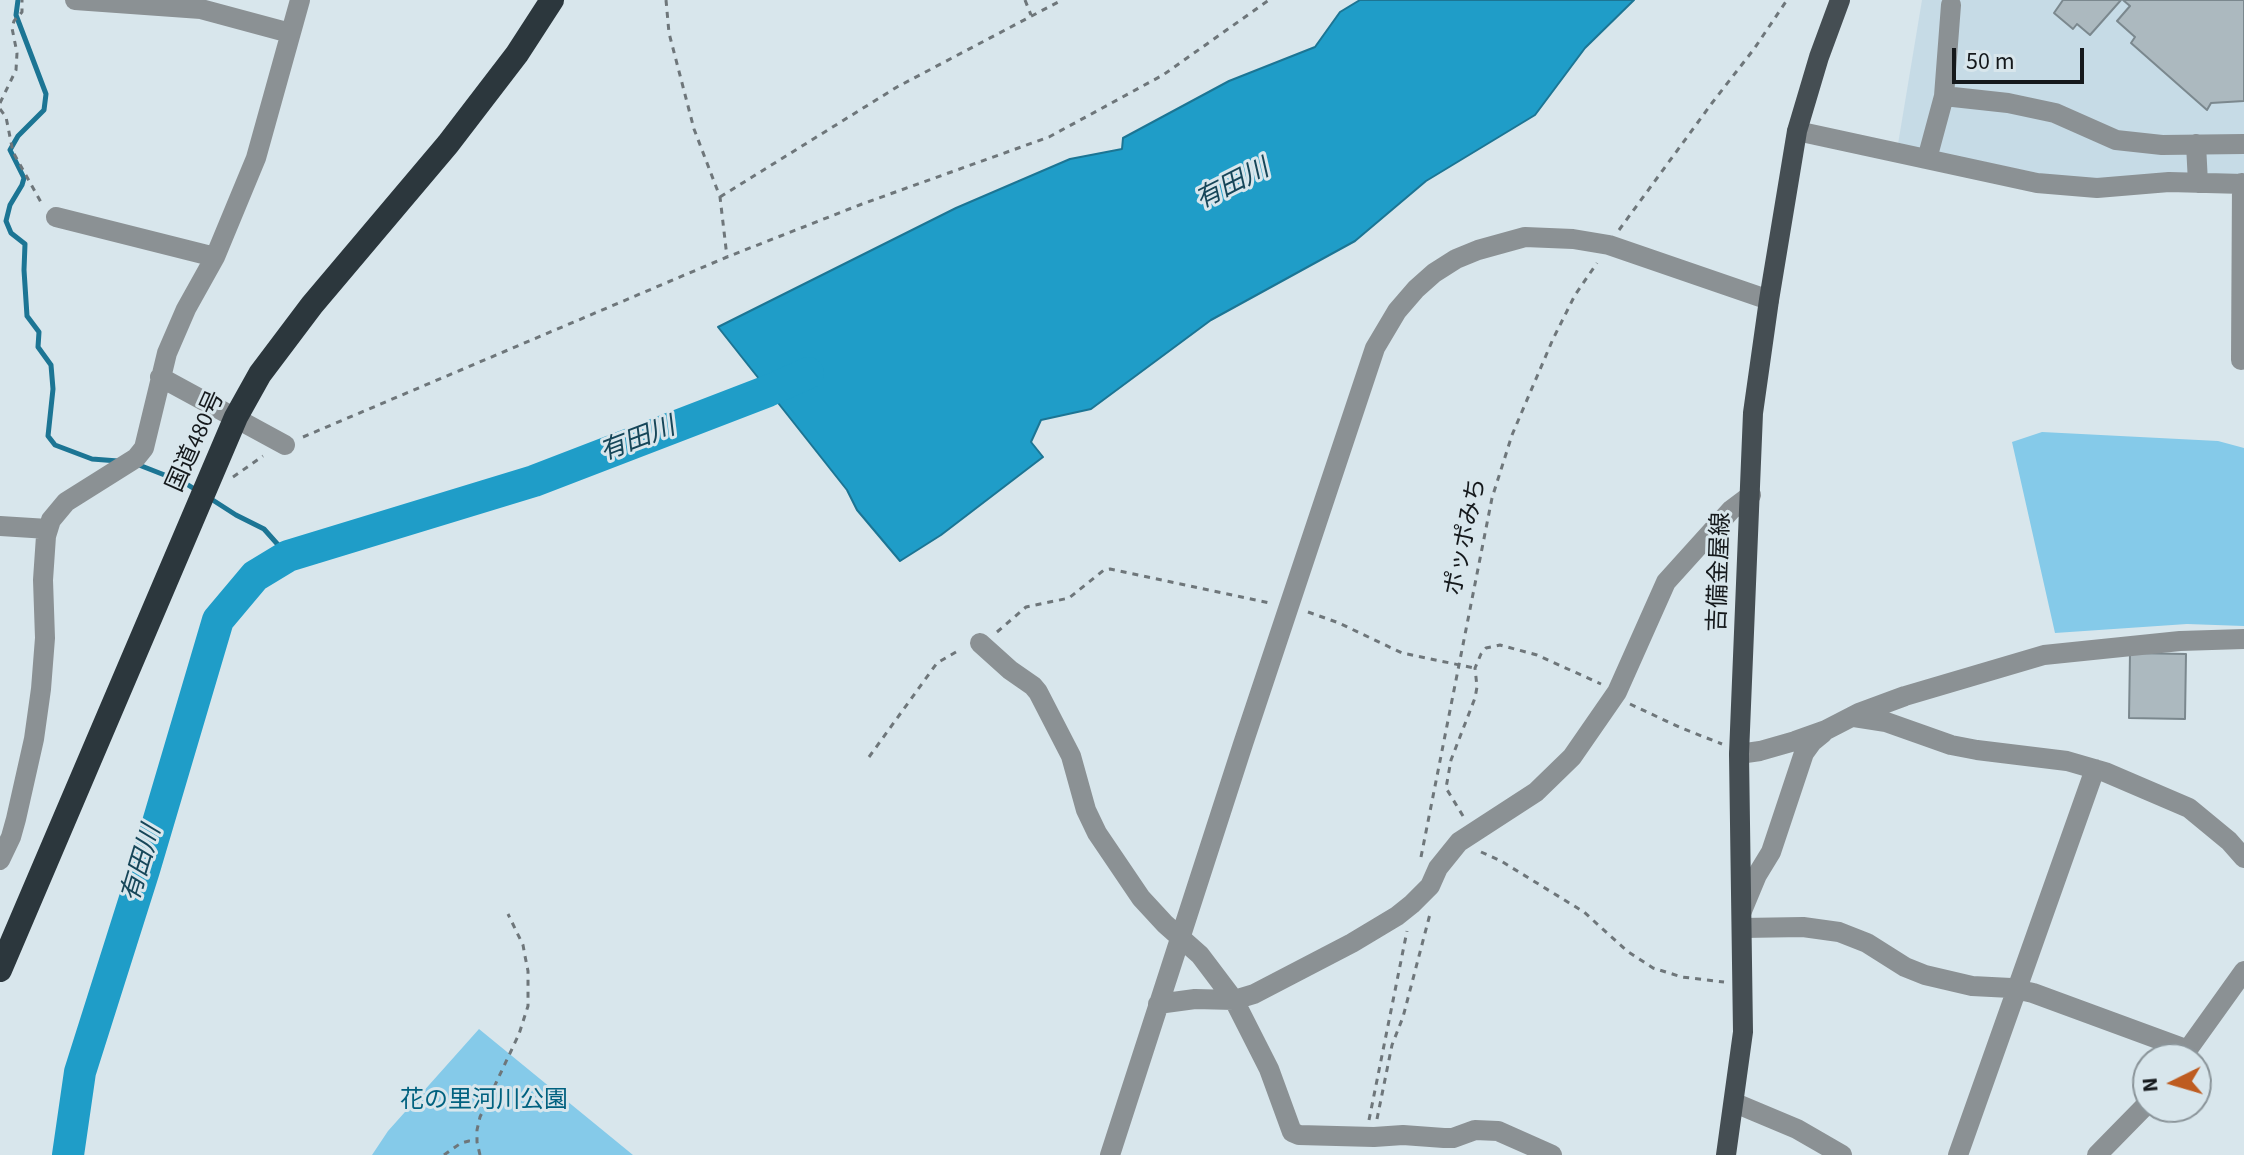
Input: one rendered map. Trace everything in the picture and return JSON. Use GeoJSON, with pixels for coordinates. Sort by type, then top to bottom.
{"type":"FeatureCollection","features":[{"type":"Feature","properties":{"kind":"highway","name":"国道480号"},"geometry":{"type":"LineString","coordinates":[[0,970],[236,417],[260,374],[312,305],[457,133],[517,54],[552,0]]}},
{"type":"Feature","properties":{"kind":"main road","name":"吉備金屋線"},"geometry":{"type":"LineString","coordinates":[[1726,1155],[1743,1032],[1739,751],[1753,413],[1797,131],[1840,0]]}},
{"type":"Feature","properties":{"kind":"street"},"geometry":{"type":"LineString","coordinates":[[75,0],[201,9],[290,33]]}},
{"type":"Feature","properties":{"kind":"street"},"geometry":{"type":"LineString","coordinates":[[0,860],[11,837],[34,739],[43,663],[43,580],[48,529],[56,512],[66,502],[136,458],[144,448],[167,353],[186,309],[215,257],[256,158],[300,0]]}},
{"type":"Feature","properties":{"kind":"street"},"geometry":{"type":"LineString","coordinates":[[1927,159],[1944,96],[1951,5]]}},
{"type":"Feature","properties":{"kind":"street"},"geometry":{"type":"LineString","coordinates":[[1944,96],[2008,103],[2055,113],[2116,140],[2162,145],[2244,144]]}},
{"type":"Feature","properties":{"kind":"street"},"geometry":{"type":"LineString","coordinates":[[1797,131],[2037,183],[2097,188],[2169,182],[2243,184],[2241,360]]}},
{"type":"Feature","properties":{"kind":"street"},"geometry":{"type":"LineString","coordinates":[[2196,144],[2198,183]]}},
{"type":"Feature","properties":{"kind":"street"},"geometry":{"type":"LineString","coordinates":[[56,217],[215,257]]}},
{"type":"Feature","properties":{"kind":"street"},"geometry":{"type":"LineString","coordinates":[[1110,1155],[1375,348],[1397,311],[1434,273],[1456,259],[1525,237],[1573,239],[1609,245],[1769,300]]}},
{"type":"Feature","properties":{"kind":"street"},"geometry":{"type":"LineString","coordinates":[[160,377],[285,445]]}},
{"type":"Feature","properties":{"kind":"street"},"geometry":{"type":"LineString","coordinates":[[1158,1004],[1195,999],[1234,1000],[1254,994],[1352,943],[1412,904],[1430,886],[1443,861],[1459,842],[1536,792],[1572,757],[1617,692],[1666,582],[1731,510],[1751,495]]}},
{"type":"Feature","properties":{"kind":"street"},"geometry":{"type":"LineString","coordinates":[[0,526],[48,529]]}},
{"type":"Feature","properties":{"kind":"street"},"geometry":{"type":"LineString","coordinates":[[1739,751],[1760,751],[1826,730],[1905,696],[2044,655],[2180,641],[2244,639]]}},
{"type":"Feature","properties":{"kind":"street"},"geometry":{"type":"LineString","coordinates":[[980,643],[1038,692],[1071,756],[1086,810],[1097,833],[1135,890],[1179,938],[1200,955],[1234,1000],[1269,1069],[1292,1132],[1299,1135],[1453,1138],[1475,1130],[1498,1131],[1552,1155]]}},
{"type":"Feature","properties":{"kind":"street"},"geometry":{"type":"LineString","coordinates":[[1852,717],[1886,722],[1951,745],[2067,761],[2095,769],[2189,808],[2229,841],[2244,858]]}},
{"type":"Feature","properties":{"kind":"street"},"geometry":{"type":"LineString","coordinates":[[1826,730],[1804,753],[1771,852],[1753,883],[1742,919],[1839,932],[1867,943],[1905,967],[1925,975],[1972,986],[2018,989],[2156,1043]]}},
{"type":"Feature","properties":{"kind":"street"},"geometry":{"type":"LineString","coordinates":[[1958,1155],[2095,769]]}},
{"type":"Feature","properties":{"kind":"street"},"geometry":{"type":"LineString","coordinates":[[2192,1043],[2244,971]]}},
{"type":"Feature","properties":{"kind":"street"},"geometry":{"type":"LineString","coordinates":[[1735,1103],[1797,1129],[1842,1155]]}},
{"type":"Feature","properties":{"kind":"street"},"geometry":{"type":"LineString","coordinates":[[2097,1155],[2132,1119]]}},
{"type":"Feature","properties":{"kind":"path"},"geometry":{"type":"LineString","coordinates":[[0,103],[16,70],[18,59],[12,28],[22,12],[22,0]]}},
{"type":"Feature","properties":{"kind":"path"},"geometry":{"type":"LineString","coordinates":[[666,0],[669,33],[694,129],[720,197],[727,257]]}},
{"type":"Feature","properties":{"kind":"path"},"geometry":{"type":"LineString","coordinates":[[1025,0],[1032,16]]}},
{"type":"Feature","properties":{"kind":"path"},"geometry":{"type":"LineString","coordinates":[[720,197],[897,87],[1062,0]]}},
{"type":"Feature","properties":{"kind":"path"},"geometry":{"type":"LineString","coordinates":[[225,483],[261,457],[285,445],[727,257],[862,204],[1049,137],[1163,75],[1269,0]]}},
{"type":"Feature","properties":{"kind":"path","name":"ポッポみち"},"geometry":{"type":"LineString","coordinates":[[1421,859],[1492,498],[1512,435],[1575,295],[1787,0]]}},
{"type":"Feature","properties":{"kind":"path"},"geometry":{"type":"LineString","coordinates":[[0,109],[6,117],[13,152],[39,201],[56,217]]}},
{"type":"Feature","properties":{"kind":"path"},"geometry":{"type":"LineString","coordinates":[[869,757],[937,663],[948,655],[990,638],[1026,607],[1069,598],[1104,570],[1110,569],[1288,607],[1339,623],[1402,653],[1475,668]]}},
{"type":"Feature","properties":{"kind":"path"},"geometry":{"type":"LineString","coordinates":[[1739,751],[1649,713],[1617,692],[1537,655],[1491,645],[1481,654],[1475,668],[1475,698],[1451,760],[1446,788],[1461,812],[1468,843],[1584,912],[1627,951],[1653,968],[1682,977],[1743,983]]}},
{"type":"Feature","properties":{"kind":"path"},"geometry":{"type":"LineString","coordinates":[[1370,1137],[1392,1045],[1403,1017],[1429,923],[1432,904],[1430,886]]}},
{"type":"Feature","properties":{"kind":"path"},"geometry":{"type":"LineString","coordinates":[[1370,1137],[1412,904]]}},
{"type":"Feature","properties":{"kind":"path"},"geometry":{"type":"LineString","coordinates":[[480,1155],[477,1142],[480,1117],[519,1034],[528,1006],[525,956],[508,914]]}},
{"type":"Feature","properties":{"kind":"path"},"geometry":{"type":"LineString","coordinates":[[444,1155],[461,1143],[477,1142]]}},
{"type":"Feature","properties":{"kind":"shaded area"},"geometry":{"type":"Polygon","coordinates":[[[1922,0],[2244,0],[2244,178],[2102,181],[2047,175],[1898,144],[1922,0]]]}},
{"type":"Feature","properties":{"kind":"green space"},"geometry":{"type":"Polygon","coordinates":[[[2042,432],[2218,441],[2244,448],[2244,626],[2187,624],[2055,633],[2012,442],[2042,432]]]}},
{"type":"Feature","properties":{"kind":"green space","name":"花の里河川公園"},"geometry":{"type":"Polygon","coordinates":[[[479,1029],[633,1155],[372,1155],[388,1131],[479,1029]]]}},
{"type":"Feature","properties":{"kind":"water"},"geometry":{"type":"Polygon","coordinates":[[[1360,0],[1634,0],[1585,48],[1535,115],[1426,181],[1355,241],[1211,320],[1091,409],[1041,420],[1031,442],[1043,457],[941,535],[900,561],[857,510],[847,490],[718,327],[956,208],[1070,159],[1122,149],[1123,138],[1229,81],[1315,47],[1340,12],[1360,0]]]}},
{"type":"Feature","properties":{"kind":"building"},"geometry":{"type":"Polygon","coordinates":[[[2063,0],[2121,0],[2090,35],[2077,24],[2073,29],[2054,13],[2063,0]]]}},
{"type":"Feature","properties":{"kind":"building"},"geometry":{"type":"Polygon","coordinates":[[[2123,0],[2244,0],[2244,101],[2211,103],[2207,110],[2131,43],[2135,37],[2117,21],[2130,6],[2123,0]]]}},
{"type":"Feature","properties":{"kind":"building"},"geometry":{"type":"Polygon","coordinates":[[[2130,653],[2186,654],[2185,719],[2129,718],[2130,653]]]}},
{"type":"Feature","properties":{"kind":"waterway"},"geometry":{"type":"LineString","coordinates":[[18,0],[16,15],[46,94],[44,110],[18,136],[10,150],[24,178],[10,205],[6,221],[11,233],[25,244],[27,316],[39,332],[38,347],[51,365],[53,389],[48,436],[55,445],[92,459],[118,461]]}},
{"type":"Feature","properties":{"kind":"waterway","name":"有田川"},"geometry":{"type":"LineString","coordinates":[[68,1155],[80,1072],[218,620],[255,576],[288,556],[534,481],[808,373]]}},
{"type":"Feature","properties":{"kind":"waterway"},"geometry":{"type":"LineString","coordinates":[[139,465],[196,490]]}},
{"type":"Feature","properties":{"kind":"waterway"},"geometry":{"type":"LineString","coordinates":[[208,497],[264,529],[288,556]]}}]}
